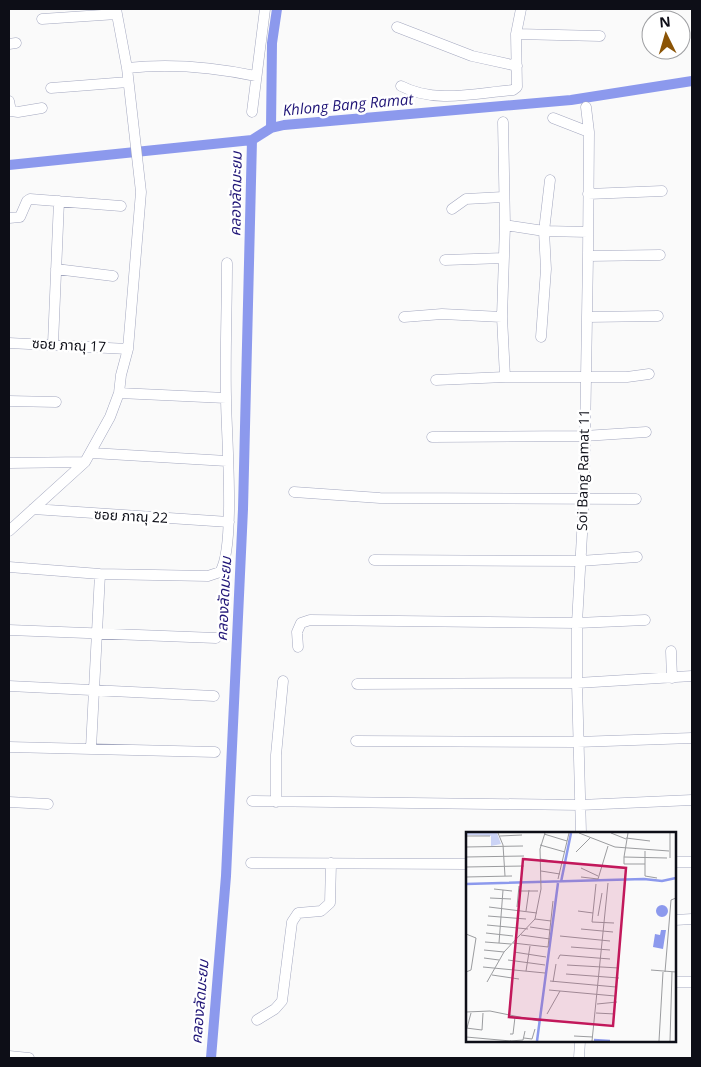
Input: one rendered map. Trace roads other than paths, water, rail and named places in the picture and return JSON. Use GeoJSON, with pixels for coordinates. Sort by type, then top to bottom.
{"type":"FeatureCollection","features":[{"type":"Feature","properties":{"kind":"street"},"geometry":{"type":"LineString","coordinates":[[252,112],[264,9]]}},
{"type":"Feature","properties":{"kind":"street"},"geometry":{"type":"LineString","coordinates":[[401,86],[415,93],[438,97],[514,90],[517,87],[516,34],[521,9]]}},
{"type":"Feature","properties":{"kind":"street"},"geometry":{"type":"LineString","coordinates":[[9,531],[85,462],[92,453],[115,408],[128,349],[141,192],[127,68],[116,11],[42,19]]}},
{"type":"Feature","properties":{"kind":"street"},"geometry":{"type":"LineString","coordinates":[[397,27],[472,56],[517,66]]}},
{"type":"Feature","properties":{"kind":"street"},"geometry":{"type":"LineString","coordinates":[[516,34],[600,36]]}},
{"type":"Feature","properties":{"kind":"street"},"geometry":{"type":"LineString","coordinates":[[127,68],[188,66],[216,68],[256,76]]}},
{"type":"Feature","properties":{"kind":"street"},"geometry":{"type":"LineString","coordinates":[[52,88],[128,82]]}},
{"type":"Feature","properties":{"kind":"street"},"geometry":{"type":"LineString","coordinates":[[9,102],[11,110],[18,112],[42,108]]}},
{"type":"Feature","properties":{"kind":"street","name":"Soi Bang Ramat 11"},"geometry":{"type":"LineString","coordinates":[[580,832],[577,742],[577,623],[584,499],[589,132],[586,107]]}},
{"type":"Feature","properties":{"kind":"street"},"geometry":{"type":"LineString","coordinates":[[554,118],[589,132]]}},
{"type":"Feature","properties":{"kind":"street"},"geometry":{"type":"LineString","coordinates":[[503,122],[505,225],[502,317],[505,377]]}},
{"type":"Feature","properties":{"kind":"street"},"geometry":{"type":"LineString","coordinates":[[541,337],[546,269],[544,231],[550,180]]}},
{"type":"Feature","properties":{"kind":"street"},"geometry":{"type":"LineString","coordinates":[[588,194],[662,191]]}},
{"type":"Feature","properties":{"kind":"street"},"geometry":{"type":"LineString","coordinates":[[452,209],[466,199],[503,197]]}},
{"type":"Feature","properties":{"kind":"street"},"geometry":{"type":"LineString","coordinates":[[9,218],[20,217],[27,201],[30,199],[121,206]]}},
{"type":"Feature","properties":{"kind":"street"},"geometry":{"type":"LineString","coordinates":[[52,344],[59,201]]}},
{"type":"Feature","properties":{"kind":"street"},"geometry":{"type":"LineString","coordinates":[[505,225],[544,231],[588,232]]}},
{"type":"Feature","properties":{"kind":"street"},"geometry":{"type":"LineString","coordinates":[[588,256],[660,255]]}},
{"type":"Feature","properties":{"kind":"street"},"geometry":{"type":"LineString","coordinates":[[445,260],[504,258]]}},
{"type":"Feature","properties":{"kind":"street"},"geometry":{"type":"LineString","coordinates":[[9,567],[100,574],[215,575],[220,572],[226,560],[229,522],[226,398],[227,263]]}},
{"type":"Feature","properties":{"kind":"street"},"geometry":{"type":"LineString","coordinates":[[56,269],[112,276]]}},
{"type":"Feature","properties":{"kind":"street"},"geometry":{"type":"LineString","coordinates":[[404,317],[442,314],[502,317]]}},
{"type":"Feature","properties":{"kind":"street"},"geometry":{"type":"LineString","coordinates":[[587,317],[658,316]]}},
{"type":"Feature","properties":{"kind":"street","name":"ซอย ภาณุ 17"},"geometry":{"type":"LineString","coordinates":[[9,343],[128,349]]}},
{"type":"Feature","properties":{"kind":"street"},"geometry":{"type":"LineString","coordinates":[[436,380],[505,377],[627,377],[649,374]]}},
{"type":"Feature","properties":{"kind":"street"},"geometry":{"type":"LineString","coordinates":[[119,393],[226,398]]}},
{"type":"Feature","properties":{"kind":"street"},"geometry":{"type":"LineString","coordinates":[[9,401],[56,402]]}},
{"type":"Feature","properties":{"kind":"street"},"geometry":{"type":"LineString","coordinates":[[432,437],[584,436],[646,432]]}},
{"type":"Feature","properties":{"kind":"street"},"geometry":{"type":"LineString","coordinates":[[92,453],[227,461]]}},
{"type":"Feature","properties":{"kind":"street"},"geometry":{"type":"LineString","coordinates":[[9,463],[85,462]]}},
{"type":"Feature","properties":{"kind":"street"},"geometry":{"type":"LineString","coordinates":[[294,492],[380,498],[636,499]]}},
{"type":"Feature","properties":{"kind":"street","name":"ซอย ภาณุ 22"},"geometry":{"type":"LineString","coordinates":[[33,509],[229,522]]}},
{"type":"Feature","properties":{"kind":"street"},"geometry":{"type":"LineString","coordinates":[[374,560],[580,561],[637,557]]}},
{"type":"Feature","properties":{"kind":"street"},"geometry":{"type":"LineString","coordinates":[[91,748],[100,574]]}},
{"type":"Feature","properties":{"kind":"street"},"geometry":{"type":"LineString","coordinates":[[298,647],[297,632],[301,623],[310,620],[577,623],[645,620]]}},
{"type":"Feature","properties":{"kind":"street"},"geometry":{"type":"LineString","coordinates":[[9,630],[96,635],[216,638]]}},
{"type":"Feature","properties":{"kind":"street"},"geometry":{"type":"LineString","coordinates":[[671,651],[672,678]]}},
{"type":"Feature","properties":{"kind":"street"},"geometry":{"type":"LineString","coordinates":[[357,684],[577,683],[692,676]]}},
{"type":"Feature","properties":{"kind":"street"},"geometry":{"type":"LineString","coordinates":[[276,802],[277,739],[283,680]]}},
{"type":"Feature","properties":{"kind":"street"},"geometry":{"type":"LineString","coordinates":[[9,686],[214,696]]}},
{"type":"Feature","properties":{"kind":"street"},"geometry":{"type":"LineString","coordinates":[[356,741],[577,742],[692,738]]}},
{"type":"Feature","properties":{"kind":"street"},"geometry":{"type":"LineString","coordinates":[[9,747],[215,752]]}},
{"type":"Feature","properties":{"kind":"street"},"geometry":{"type":"LineString","coordinates":[[252,801],[580,805],[692,800]]}},
{"type":"Feature","properties":{"kind":"street"},"geometry":{"type":"LineString","coordinates":[[9,802],[48,804]]}},
{"type":"Feature","properties":{"kind":"street"},"geometry":{"type":"LineString","coordinates":[[676,862],[692,862]]}},
{"type":"Feature","properties":{"kind":"street"},"geometry":{"type":"LineString","coordinates":[[251,863],[466,864]]}},
{"type":"Feature","properties":{"kind":"street"},"geometry":{"type":"LineString","coordinates":[[258,1020],[275,1009],[282,1001],[292,922],[298,913],[322,911],[330,903],[331,863]]}},
{"type":"Feature","properties":{"kind":"street"},"geometry":{"type":"LineString","coordinates":[[676,920],[692,919]]}},
{"type":"Feature","properties":{"kind":"street"},"geometry":{"type":"LineString","coordinates":[[676,982],[692,982]]}},
{"type":"Feature","properties":{"kind":"street"},"geometry":{"type":"LineString","coordinates":[[579,1058],[580,1042]]}},
{"type":"Feature","properties":{"kind":"street"},"geometry":{"type":"LineString","coordinates":[[9,1056],[29,1058]]}},
{"type":"Feature","properties":{"kind":"waterway"},"geometry":{"type":"LineString","coordinates":[[271,128],[272,43],[277,9]]}},
{"type":"Feature","properties":{"kind":"waterway","name":"Khlong Bang Ramat"},"geometry":{"type":"LineString","coordinates":[[9,165],[252,140],[271,128],[284,125],[571,100],[692,81]]}},
{"type":"Feature","properties":{"kind":"waterway","name":"คลองลัดมะยม"},"geometry":{"type":"LineString","coordinates":[[211,1058],[226,876],[243,509],[252,140]]}}]}
